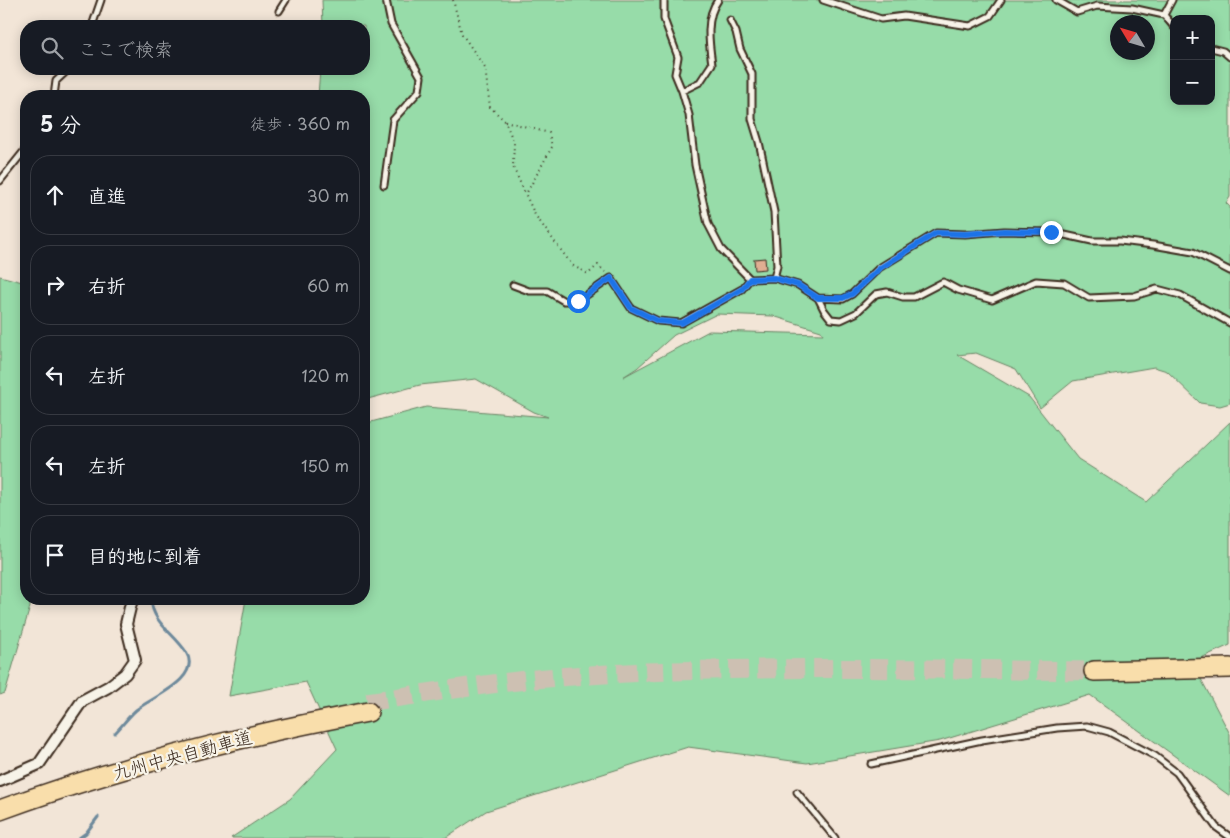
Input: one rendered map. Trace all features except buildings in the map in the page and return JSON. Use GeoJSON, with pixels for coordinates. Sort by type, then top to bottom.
{"type":"FeatureCollection","features":[{"type":"Feature","properties":{"kind":"highway"},"geometry":{"type":"LineString","coordinates":[[1230,668],[1094,675],[1178,680],[1230,677]]}},
{"type":"Feature","properties":{"kind":"highway","name":"九州中央自動車道"},"geometry":{"type":"LineString","coordinates":[[0,800],[164,748],[250,726],[368,707],[166,756],[52,791],[0,810]]}},
{"type":"Feature","properties":{"kind":"street"},"geometry":{"type":"LineString","coordinates":[[0,781],[39,764],[82,701],[108,687],[130,667],[135,660],[126,624],[131,605]]}},
{"type":"Feature","properties":{"kind":"lane"},"geometry":{"type":"LineString","coordinates":[[94,20],[101,0]]}},
{"type":"Feature","properties":{"kind":"lane"},"geometry":{"type":"LineString","coordinates":[[279,11],[286,0]]}},
{"type":"Feature","properties":{"kind":"lane"},"geometry":{"type":"LineString","coordinates":[[384,185],[393,120],[419,91],[421,77],[391,24],[386,0]]}},
{"type":"Feature","properties":{"kind":"lane"},"geometry":{"type":"LineString","coordinates":[[664,0],[664,19],[678,56],[675,74],[689,115],[695,165],[708,224],[721,249],[750,279],[774,278],[798,285],[818,298],[830,320],[841,320],[856,312],[876,294],[887,292],[903,297],[914,297],[943,282],[958,290],[992,300],[1036,281],[1064,283],[1089,298],[1134,296],[1157,289],[1180,295],[1230,322]]}},
{"type":"Feature","properties":{"kind":"lane"},"geometry":{"type":"LineString","coordinates":[[682,91],[700,82],[712,64],[708,35],[713,6],[718,0]]}},
{"type":"Feature","properties":{"kind":"lane"},"geometry":{"type":"LineString","coordinates":[[823,0],[880,20],[904,16],[970,26],[990,16],[1001,0]]}},
{"type":"Feature","properties":{"kind":"lane"},"geometry":{"type":"LineString","coordinates":[[1056,0],[1077,12],[1097,6],[1132,8],[1164,15],[1170,22]]}},
{"type":"Feature","properties":{"kind":"lane"},"geometry":{"type":"LineString","coordinates":[[1164,15],[1172,0]]}},
{"type":"Feature","properties":{"kind":"lane"},"geometry":{"type":"LineString","coordinates":[[730,20],[736,32],[740,49],[752,74],[752,119],[759,142],[774,212],[777,266],[774,278]]}},
{"type":"Feature","properties":{"kind":"lane"},"geometry":{"type":"LineString","coordinates":[[1215,49],[1223,51],[1230,57]]}},
{"type":"Feature","properties":{"kind":"lane"},"geometry":{"type":"LineString","coordinates":[[55,90],[56,80],[62,75]]}},
{"type":"Feature","properties":{"kind":"lane"},"geometry":{"type":"LineString","coordinates":[[0,181],[20,156]]}},
{"type":"Feature","properties":{"kind":"lane"},"geometry":{"type":"LineString","coordinates":[[818,298],[843,298],[848,296],[880,268],[936,233],[1051,232],[1092,241],[1153,244],[1193,252],[1230,270]]}},
{"type":"Feature","properties":{"kind":"lane"},"geometry":{"type":"LineString","coordinates":[[513,285],[529,291],[547,292],[564,301],[578,301],[611,278],[631,308],[658,321],[682,323],[742,289],[750,279]]}},
{"type":"Feature","properties":{"kind":"lane"},"geometry":{"type":"LineString","coordinates":[[871,764],[982,740],[1057,728],[1088,726],[1109,732],[1155,756],[1177,773],[1216,827],[1230,836]]}},
{"type":"Feature","properties":{"kind":"lane"},"geometry":{"type":"LineString","coordinates":[[797,792],[835,838]]}},
{"type":"Feature","properties":{"kind":"path"},"geometry":{"type":"LineString","coordinates":[[453,0],[462,34],[485,68],[490,107],[505,121],[514,143],[513,166],[535,214],[572,265],[588,274],[598,265],[611,278]]}},
{"type":"Feature","properties":{"kind":"path"},"geometry":{"type":"LineString","coordinates":[[505,121],[549,132],[552,147],[526,194]]}},
{"type":"Feature","properties":{"kind":"green space"},"geometry":{"type":"Polygon","coordinates":[[[322,0],[1230,0],[1230,197],[1226,203],[1230,207],[1230,403],[1220,406],[1200,403],[1167,371],[1154,367],[1073,381],[1040,408],[1016,369],[976,353],[957,355],[1029,397],[1078,459],[1146,502],[1230,422],[1230,645],[1192,662],[1230,734],[1230,796],[1090,695],[940,741],[807,763],[688,747],[486,811],[445,838],[231,838],[290,799],[337,749],[306,682],[229,696],[245,605],[370,605],[370,422],[426,407],[548,417],[534,412],[476,379],[420,385],[370,398],[370,90],[318,90],[320,75],[370,75],[370,20],[323,20],[322,0]],[[717,314],[674,335],[637,368],[623,377],[709,331],[823,334],[821,331],[773,316],[717,314]]]}},
{"type":"Feature","properties":{"kind":"green space"},"geometry":{"type":"Polygon","coordinates":[[[0,276],[20,281],[20,605],[30,605],[30,607],[5,693],[0,695],[0,276]]]}},
{"type":"Feature","properties":{"kind":"waterway"},"geometry":{"type":"LineString","coordinates":[[115,733],[136,710],[173,687],[187,671],[189,662],[186,652],[159,621],[152,605]]}},
{"type":"Feature","properties":{"kind":"waterway"},"geometry":{"type":"LineString","coordinates":[[79,838],[86,833],[98,817]]}},
{"type":"Feature","properties":{"kind":"tunnel"},"geometry":{"type":"LineString","coordinates":[[367,702],[533,679],[651,672],[777,669],[1094,671]]}},
{"type":"Feature","properties":{"kind":"route"},"geometry":{"type":"LineString","coordinates":[[578,301],[611,278],[631,308],[658,321],[682,323],[742,289],[750,279],[774,278],[798,285],[818,298],[843,298],[852,294],[880,268],[936,233],[1051,232]]}}]}
